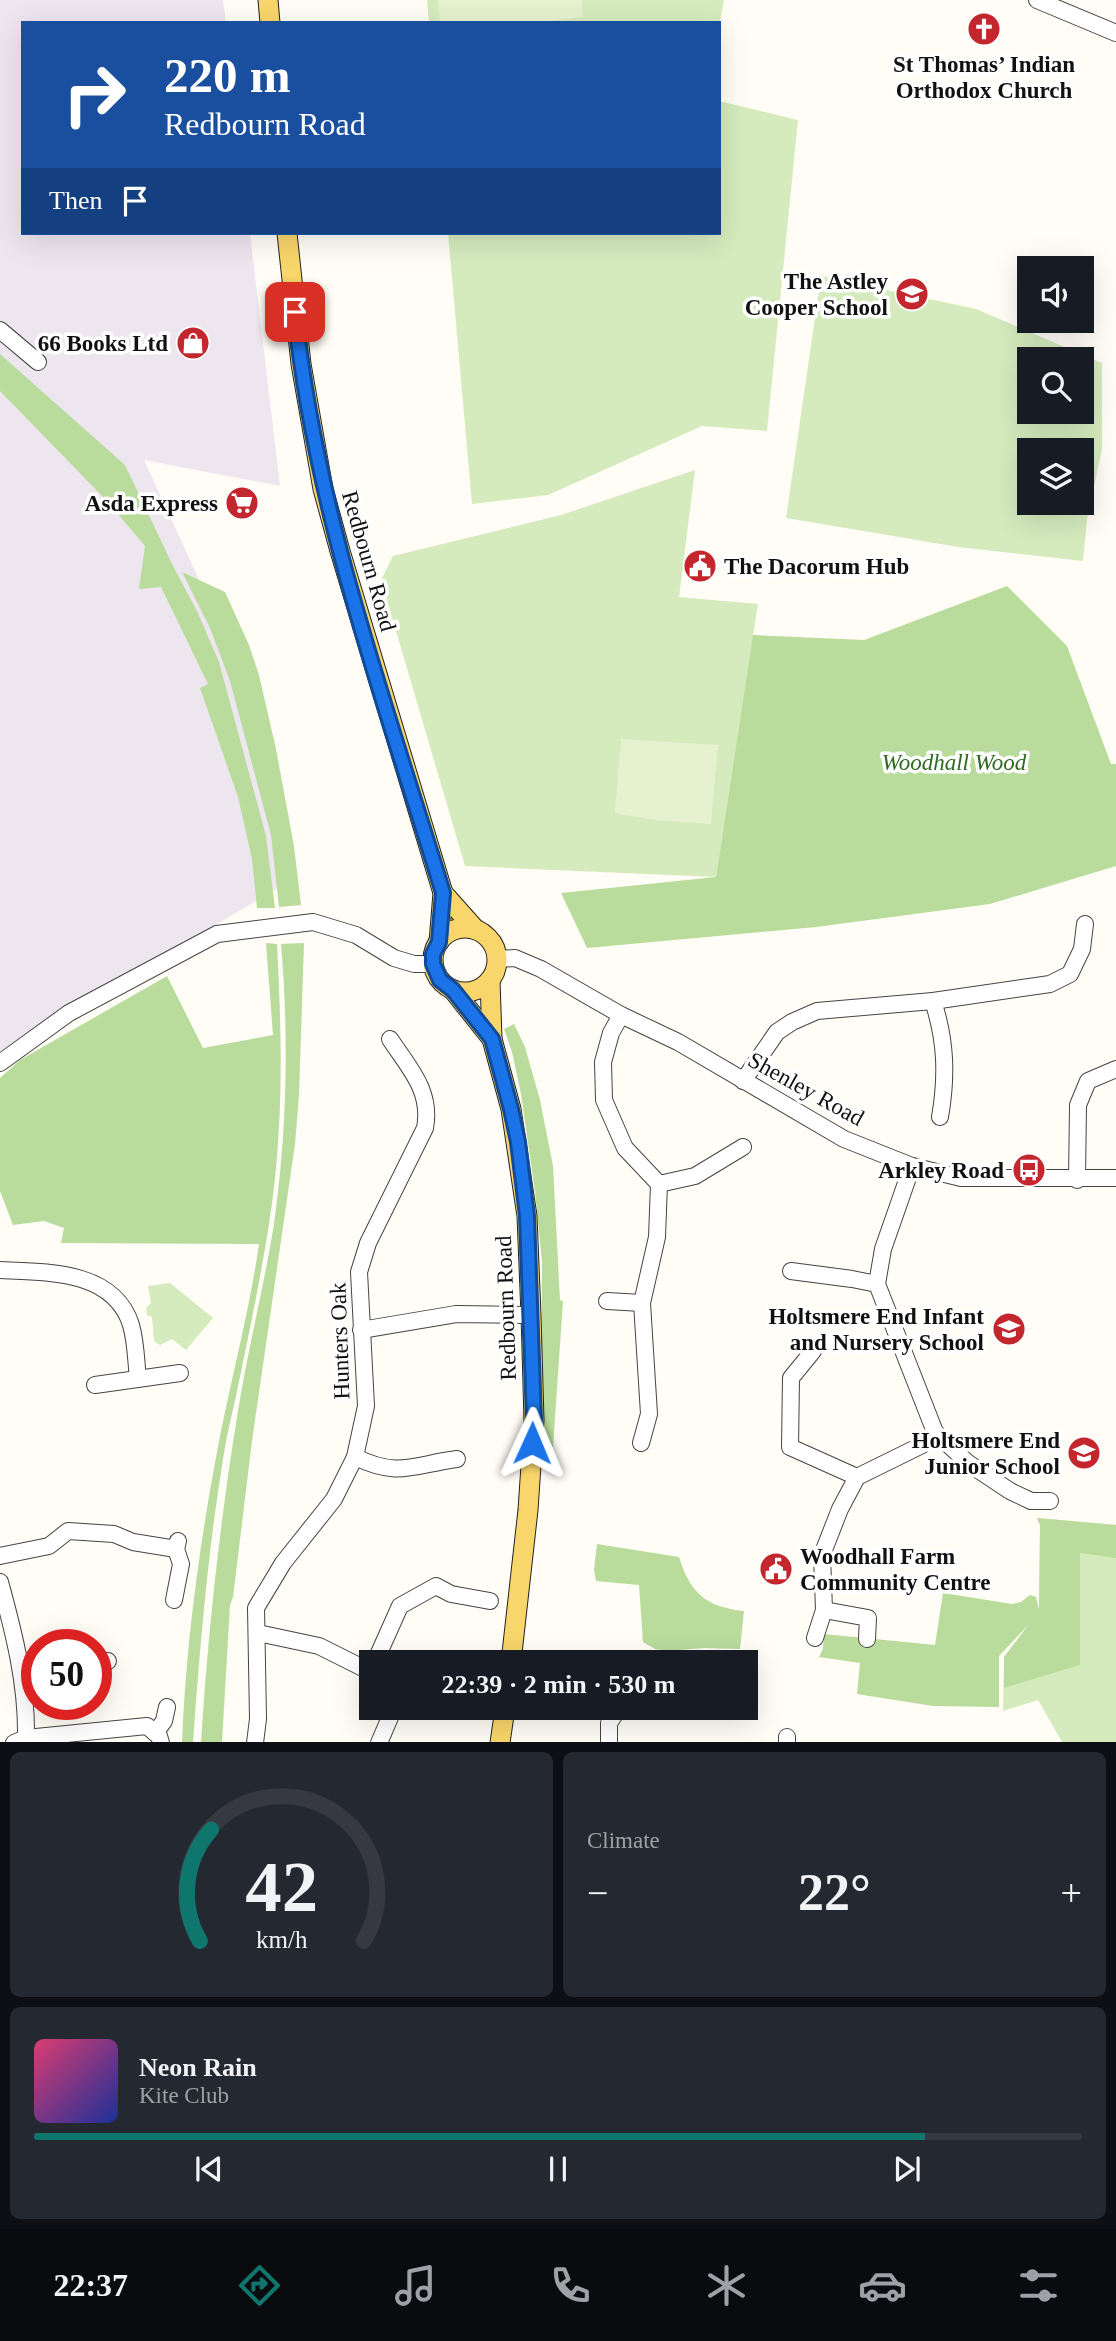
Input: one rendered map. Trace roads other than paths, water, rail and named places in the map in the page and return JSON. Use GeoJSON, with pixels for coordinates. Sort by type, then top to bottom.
{"type":"FeatureCollection","features":[{"type":"Feature","properties":{"kind":"main road"},"geometry":{"type":"LineString","coordinates":[[268,0],[270,21]]}},
{"type":"Feature","properties":{"kind":"main road","name":"Redbourn Road"},"geometry":{"type":"LineString","coordinates":[[288,235],[300,364],[323,489],[443,893],[439,942]]}},
{"type":"Feature","properties":{"kind":"main road","name":"Redbourn Road"},"geometry":{"type":"LineString","coordinates":[[443,893],[477,930]]}},
{"type":"Feature","properties":{"kind":"main road"},"geometry":{"type":"LineString","coordinates":[[458,929],[477,930],[491,942],[497,959],[490,980],[473,991],[453,990],[440,980],[433,964],[433,954],[439,942],[449,932],[458,929]]}},
{"type":"Feature","properties":{"kind":"main road","name":"Redbourn Road"},"geometry":{"type":"LineString","coordinates":[[490,980],[492,1039],[518,1142],[527,1216],[531,1315],[534,1420],[527,1523],[512,1650]]}},
{"type":"Feature","properties":{"kind":"main road","name":"Redbourn Road"},"geometry":{"type":"LineString","coordinates":[[453,990],[492,1039]]}},
{"type":"Feature","properties":{"kind":"main road"},"geometry":{"type":"LineString","coordinates":[[500,1742],[503,1720]]}},
{"type":"Feature","properties":{"kind":"street"},"geometry":{"type":"LineString","coordinates":[[1037,0],[1116,33]]}},
{"type":"Feature","properties":{"kind":"street"},"geometry":{"type":"LineString","coordinates":[[0,330],[38,362]]}},
{"type":"Feature","properties":{"kind":"street"},"geometry":{"type":"LineString","coordinates":[[0,1063],[69,1013],[217,934],[313,922],[356,935],[394,958],[414,964],[433,964]]}},
{"type":"Feature","properties":{"kind":"street"},"geometry":{"type":"LineString","coordinates":[[743,1081],[777,1032],[817,1011],[933,1001],[1050,984],[1070,974],[1082,949],[1085,924]]}},
{"type":"Feature","properties":{"kind":"street","name":"Shenley Road"},"geometry":{"type":"LineString","coordinates":[[497,959],[515,958],[541,969],[621,1015],[678,1042],[844,1139],[912,1166],[961,1178],[1116,1178]]}},
{"type":"Feature","properties":{"kind":"street"},"geometry":{"type":"LineString","coordinates":[[933,1001],[942,1028],[946,1083],[940,1117]]}},
{"type":"Feature","properties":{"kind":"street"},"geometry":{"type":"LineString","coordinates":[[621,1015],[611,1033],[604,1062],[604,1100],[625,1148],[659,1184],[657,1237],[642,1303],[649,1414],[641,1443]]}},
{"type":"Feature","properties":{"kind":"street","name":"Hunters Oak"},"geometry":{"type":"LineString","coordinates":[[255,1742],[258,1719],[256,1608],[283,1563],[334,1499],[355,1457],[366,1406],[359,1272],[368,1243],[425,1128],[428,1111],[421,1087],[406,1051],[390,1039]]}},
{"type":"Feature","properties":{"kind":"street"},"geometry":{"type":"LineString","coordinates":[[1077,1180],[1077,1105],[1088,1081],[1116,1069]]}},
{"type":"Feature","properties":{"kind":"street"},"geometry":{"type":"LineString","coordinates":[[659,1184],[695,1176],[743,1147]]}},
{"type":"Feature","properties":{"kind":"street"},"geometry":{"type":"LineString","coordinates":[[912,1166],[883,1249],[877,1284],[934,1432],[968,1463],[1010,1491],[1031,1501],[1050,1501]]}},
{"type":"Feature","properties":{"kind":"street"},"geometry":{"type":"LineString","coordinates":[[0,1270],[65,1275],[86,1280],[115,1298],[130,1323],[138,1379]]}},
{"type":"Feature","properties":{"kind":"street"},"geometry":{"type":"LineString","coordinates":[[791,1271],[877,1284]]}},
{"type":"Feature","properties":{"kind":"street"},"geometry":{"type":"LineString","coordinates":[[607,1301],[642,1303]]}},
{"type":"Feature","properties":{"kind":"street"},"geometry":{"type":"LineString","coordinates":[[360,1330],[456,1314],[531,1315]]}},
{"type":"Feature","properties":{"kind":"street"},"geometry":{"type":"LineString","coordinates":[[813,1351],[791,1378],[790,1447],[856,1477]]}},
{"type":"Feature","properties":{"kind":"street"},"geometry":{"type":"LineString","coordinates":[[95,1385],[180,1373]]}},
{"type":"Feature","properties":{"kind":"street"},"geometry":{"type":"LineString","coordinates":[[815,1638],[824,1609],[822,1555],[856,1477],[922,1445],[934,1432]]}},
{"type":"Feature","properties":{"kind":"street"},"geometry":{"type":"LineString","coordinates":[[355,1457],[376,1467],[401,1471],[427,1463],[457,1459]]}},
{"type":"Feature","properties":{"kind":"street"},"geometry":{"type":"LineString","coordinates":[[0,1556],[49,1546],[68,1531],[114,1534],[134,1542],[177,1545],[181,1564],[174,1600]]}},
{"type":"Feature","properties":{"kind":"street"},"geometry":{"type":"LineString","coordinates":[[0,1582],[4,1613],[21,1652]]}},
{"type":"Feature","properties":{"kind":"street"},"geometry":{"type":"LineString","coordinates":[[380,1650],[400,1606],[436,1586],[451,1594],[490,1601]]}},
{"type":"Feature","properties":{"kind":"street"},"geometry":{"type":"LineString","coordinates":[[824,1609],[868,1618],[867,1639]]}},
{"type":"Feature","properties":{"kind":"street"},"geometry":{"type":"LineString","coordinates":[[258,1633],[318,1646],[359,1665]]}},
{"type":"Feature","properties":{"kind":"street"},"geometry":{"type":"LineString","coordinates":[[24,1720],[20,1740],[155,1734],[164,1721],[167,1707]]}},
{"type":"Feature","properties":{"kind":"street"},"geometry":{"type":"LineString","coordinates":[[379,1742],[389,1720]]}},
{"type":"Feature","properties":{"kind":"street"},"geometry":{"type":"LineString","coordinates":[[609,1742],[611,1720]]}},
{"type":"Feature","properties":{"kind":"place","name":"St Thomas’ Indian Orthodox Church"},"geometry":{"type":"Point","coordinates":[984,29]}},
{"type":"Feature","properties":{"kind":"place","name":"The Astley Cooper School"},"geometry":{"type":"Point","coordinates":[912,294]}},
{"type":"Feature","properties":{"kind":"place","name":"66 Books Ltd"},"geometry":{"type":"Point","coordinates":[193,343]}},
{"type":"Feature","properties":{"kind":"place","name":"Asda Express"},"geometry":{"type":"Point","coordinates":[242,503]}},
{"type":"Feature","properties":{"kind":"place","name":"The Dacorum Hub"},"geometry":{"type":"Point","coordinates":[700,566]}},
{"type":"Feature","properties":{"kind":"place","name":"Arkley Road"},"geometry":{"type":"Point","coordinates":[1029,1170]}},
{"type":"Feature","properties":{"kind":"place","name":"Holtsmere End Infant and Nursery School"},"geometry":{"type":"Point","coordinates":[1009,1329]}},
{"type":"Feature","properties":{"kind":"place","name":"Holtsmere End Junior School"},"geometry":{"type":"Point","coordinates":[1084,1453]}},
{"type":"Feature","properties":{"kind":"place","name":"Woodhall Farm Community Centre"},"geometry":{"type":"Point","coordinates":[776,1569]}},
{"type":"Feature","properties":{"kind":"park label","name":"Woodhall Wood"},"geometry":{"type":"Point","coordinates":[954,762]}}]}
